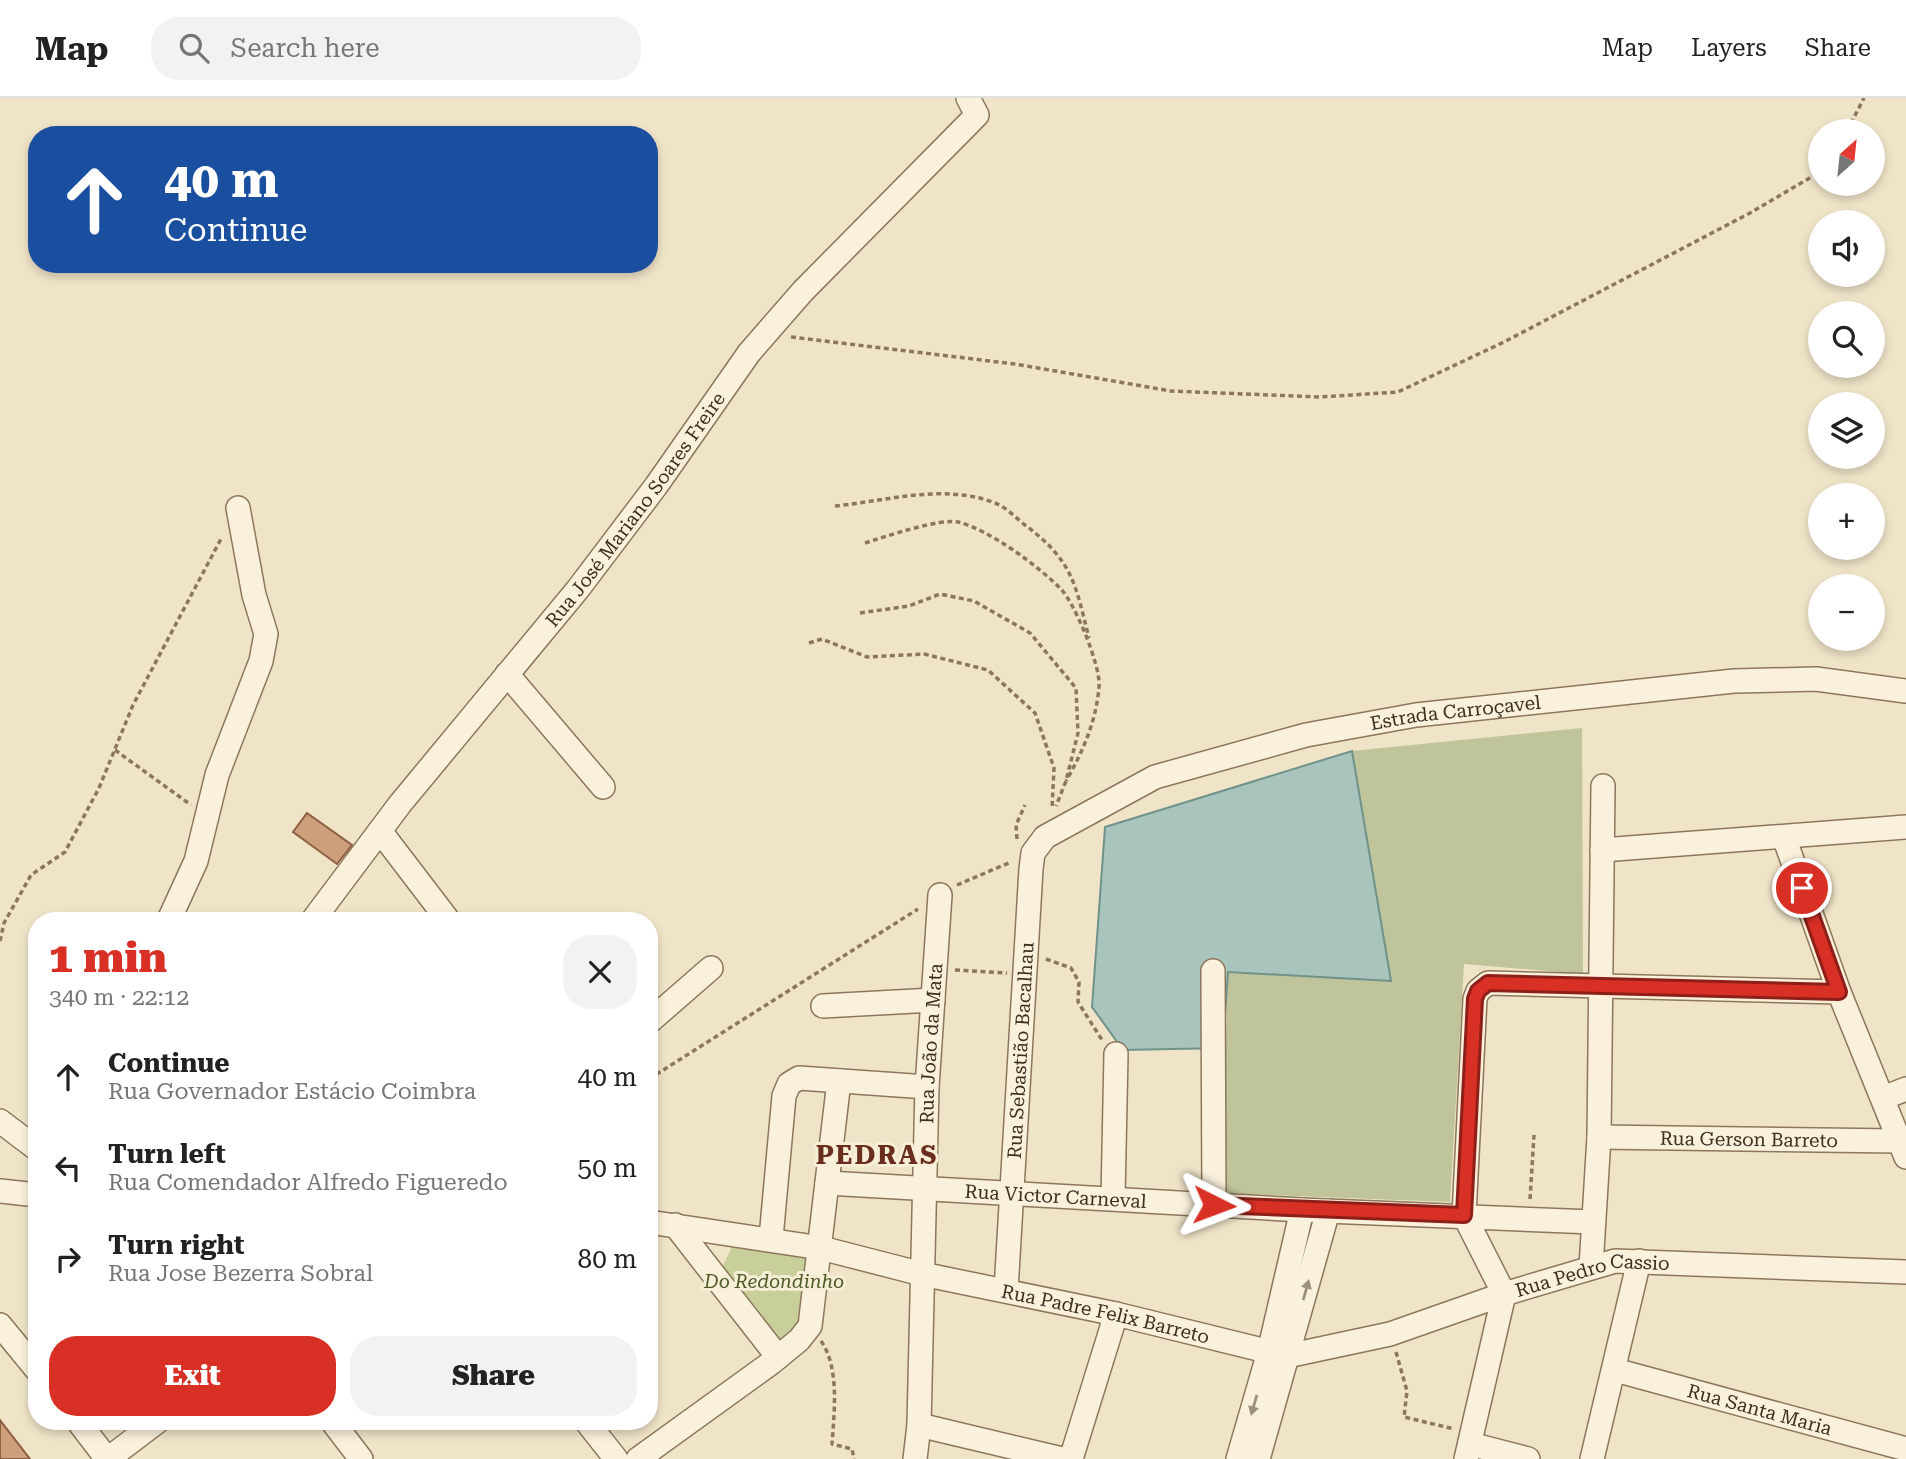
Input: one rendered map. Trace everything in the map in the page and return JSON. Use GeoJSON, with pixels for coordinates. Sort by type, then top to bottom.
{"type":"FeatureCollection","features":[{"type":"Feature","properties":{"kind":"street","name":"Rua José Mariano Soares Freire"},"geometry":{"type":"LineString","coordinates":[[319,912],[380,831],[617,538],[765,335],[973,107]]}},
{"type":"Feature","properties":{"kind":"street"},"geometry":{"type":"LineString","coordinates":[[176,912],[209,819],[217,775],[261,661],[266,634],[254,595],[238,508]]}},
{"type":"Feature","properties":{"kind":"street"},"geometry":{"type":"LineString","coordinates":[[507,674],[603,788]]}},
{"type":"Feature","properties":{"kind":"street","name":"Estrada Carroçavel"},"geometry":{"type":"LineString","coordinates":[[1033,853],[1045,837],[1155,777],[1320,732],[1416,715],[1705,682],[1815,679],[1906,691]]}},
{"type":"Feature","properties":{"kind":"street"},"geometry":{"type":"LineString","coordinates":[[1591,1267],[1599,1137],[1603,786]]}},
{"type":"Feature","properties":{"kind":"street"},"geometry":{"type":"LineString","coordinates":[[1602,850],[1906,827]]}},
{"type":"Feature","properties":{"kind":"street"},"geometry":{"type":"LineString","coordinates":[[380,831],[442,912]]}},
{"type":"Feature","properties":{"kind":"street"},"geometry":{"type":"LineString","coordinates":[[1784,837],[1839,992],[1903,1149]]}},
{"type":"Feature","properties":{"kind":"street","name":"Rua Sebastião Bacalhau"},"geometry":{"type":"LineString","coordinates":[[1006,1290],[1033,853]]}},
{"type":"Feature","properties":{"kind":"street","name":"Rua João da Mata"},"geometry":{"type":"LineString","coordinates":[[915,1459],[919,1425],[927,1087],[940,895]]}},
{"type":"Feature","properties":{"kind":"street"},"geometry":{"type":"LineString","coordinates":[[658,1014],[711,968]]}},
{"type":"Feature","properties":{"kind":"street"},"geometry":{"type":"LineString","coordinates":[[1213,971],[1214,1205]]}},
{"type":"Feature","properties":{"kind":"street"},"geometry":{"type":"LineString","coordinates":[[1528,1459],[1469,1445],[1504,1294],[1464,1215],[1475,999],[1478,991],[1488,983],[1839,992]]}},
{"type":"Feature","properties":{"kind":"street"},"geometry":{"type":"LineString","coordinates":[[823,1006],[933,1000]]}},
{"type":"Feature","properties":{"kind":"street"},"geometry":{"type":"LineString","coordinates":[[1113,1198],[1115,1054]]}},
{"type":"Feature","properties":{"kind":"street"},"geometry":{"type":"LineString","coordinates":[[771,1238],[784,1096],[789,1084],[799,1078],[927,1087]]}},
{"type":"Feature","properties":{"kind":"street"},"geometry":{"type":"LineString","coordinates":[[638,1459],[778,1357],[799,1340],[810,1326],[839,1081]]}},
{"type":"Feature","properties":{"kind":"street"},"geometry":{"type":"LineString","coordinates":[[1883,1098],[1906,1089]]}},
{"type":"Feature","properties":{"kind":"street"},"geometry":{"type":"LineString","coordinates":[[0,1121],[28,1142]]}},
{"type":"Feature","properties":{"kind":"street","name":"Rua Gerson Barreto"},"geometry":{"type":"LineString","coordinates":[[1599,1137],[1903,1149]]}},
{"type":"Feature","properties":{"kind":"street","name":"Rua Victor Carneval"},"geometry":{"type":"LineString","coordinates":[[827,1183],[925,1191],[1593,1222]]}},
{"type":"Feature","properties":{"kind":"street"},"geometry":{"type":"LineString","coordinates":[[0,1191],[28,1194]]}},
{"type":"Feature","properties":{"kind":"street"},"geometry":{"type":"LineString","coordinates":[[1258,1459],[1302,1210]]}},
{"type":"Feature","properties":{"kind":"street"},"geometry":{"type":"LineString","coordinates":[[1238,1459],[1328,1211]]}},
{"type":"Feature","properties":{"kind":"street","name":"Rua Padre Felix Barreto"},"geometry":{"type":"LineString","coordinates":[[658,1223],[771,1238],[821,1248],[922,1274],[1116,1314],[1278,1354]]}},
{"type":"Feature","properties":{"kind":"street"},"geometry":{"type":"LineString","coordinates":[[675,1225],[778,1357]]}},
{"type":"Feature","properties":{"kind":"street","name":"Rua Pedro Cassio"},"geometry":{"type":"LineString","coordinates":[[1278,1354],[1390,1334],[1504,1294],[1615,1261],[1906,1272]]}},
{"type":"Feature","properties":{"kind":"street"},"geometry":{"type":"LineString","coordinates":[[1592,1459],[1639,1261]]}},
{"type":"Feature","properties":{"kind":"street"},"geometry":{"type":"LineString","coordinates":[[1071,1459],[1116,1314]]}},
{"type":"Feature","properties":{"kind":"street"},"geometry":{"type":"LineString","coordinates":[[0,1325],[28,1359]]}},
{"type":"Feature","properties":{"kind":"street","name":"Rua Santa Maria"},"geometry":{"type":"LineString","coordinates":[[1615,1370],[1906,1449]]}},
{"type":"Feature","properties":{"kind":"street"},"geometry":{"type":"LineString","coordinates":[[919,1425],[1062,1459]]}},
{"type":"Feature","properties":{"kind":"street"},"geometry":{"type":"LineString","coordinates":[[85,1430],[108,1459],[147,1430]]}},
{"type":"Feature","properties":{"kind":"street"},"geometry":{"type":"LineString","coordinates":[[339,1430],[361,1459]]}},
{"type":"Feature","properties":{"kind":"street"},"geometry":{"type":"LineString","coordinates":[[593,1430],[616,1459]]}},
{"type":"Feature","properties":{"kind":"path"},"geometry":{"type":"LineString","coordinates":[[1853,119],[1864,98]]}},
{"type":"Feature","properties":{"kind":"path"},"geometry":{"type":"LineString","coordinates":[[765,335],[1015,364],[1171,391],[1320,397],[1398,392],[1504,342],[1750,213],[1808,179]]}},
{"type":"Feature","properties":{"kind":"path"},"geometry":{"type":"LineString","coordinates":[[835,506],[926,495],[960,495],[997,503],[1052,546],[1074,578],[1100,684],[1087,745],[1066,781]]}},
{"type":"Feature","properties":{"kind":"path"},"geometry":{"type":"LineString","coordinates":[[0,941],[4,923],[32,875],[65,852],[172,628],[238,508]]}},
{"type":"Feature","properties":{"kind":"path"},"geometry":{"type":"LineString","coordinates":[[865,543],[903,531],[957,522],[1006,546],[1062,590],[1091,647]]}},
{"type":"Feature","properties":{"kind":"path"},"geometry":{"type":"LineString","coordinates":[[809,643],[822,639],[867,657],[924,653],[988,670],[1035,713],[1054,768],[1052,818],[1066,781],[1078,733],[1076,688],[1030,633],[974,601],[940,594],[909,606],[860,613]]}},
{"type":"Feature","properties":{"kind":"path"},"geometry":{"type":"LineString","coordinates":[[115,750],[209,819]]}},
{"type":"Feature","properties":{"kind":"path"},"geometry":{"type":"LineString","coordinates":[[1025,805],[1016,825],[1017,839],[1021,847],[1033,853]]}},
{"type":"Feature","properties":{"kind":"path"},"geometry":{"type":"LineString","coordinates":[[658,1073],[954,886],[1033,853]]}},
{"type":"Feature","properties":{"kind":"path"},"geometry":{"type":"LineString","coordinates":[[936,969],[1027,965],[1071,968],[1079,982],[1078,1002],[1094,1031],[1115,1054]]}},
{"type":"Feature","properties":{"kind":"path"},"geometry":{"type":"LineString","coordinates":[[1529,1219],[1534,1135]]}},
{"type":"Feature","properties":{"kind":"path"},"geometry":{"type":"LineString","coordinates":[[810,1326],[827,1350],[835,1399],[832,1444],[852,1449],[853,1459]]}},
{"type":"Feature","properties":{"kind":"path"},"geometry":{"type":"LineString","coordinates":[[1390,1334],[1407,1391],[1404,1417],[1469,1445]]}},
{"type":"Feature","properties":{"kind":"green space"},"geometry":{"type":"Polygon","coordinates":[[[1582,728],[1583,974],[1464,964],[1450,1202],[1221,1193],[1228,972],[1390,980],[1352,751],[1582,728]]]}},
{"type":"Feature","properties":{"kind":"green space","name":"Do Redondinho"},"geometry":{"type":"Polygon","coordinates":[[[736,1238],[816,1251],[802,1322],[778,1347],[721,1270],[736,1238]]]}},
{"type":"Feature","properties":{"kind":"water"},"geometry":{"type":"Polygon","coordinates":[[[1352,751],[1391,981],[1228,972],[1223,1048],[1123,1050],[1092,1007],[1105,827],[1352,751]]]}},
{"type":"Feature","properties":{"kind":"building"},"geometry":{"type":"Polygon","coordinates":[[[307,813],[352,845],[337,864],[293,832],[307,813]]]}},
{"type":"Feature","properties":{"kind":"building"},"geometry":{"type":"Polygon","coordinates":[[[0,1420],[30,1459],[0,1459],[0,1420]]]}},
{"type":"Feature","properties":{"kind":"district","name":"PEDRAS"},"geometry":{"type":"Point","coordinates":[877,1155]}},
{"type":"Feature","properties":{"kind":"route"},"geometry":{"type":"LineString","coordinates":[[1214,1205],[1464,1215],[1475,999],[1482,986],[1488,983],[1839,992],[1802,888]]}}]}
